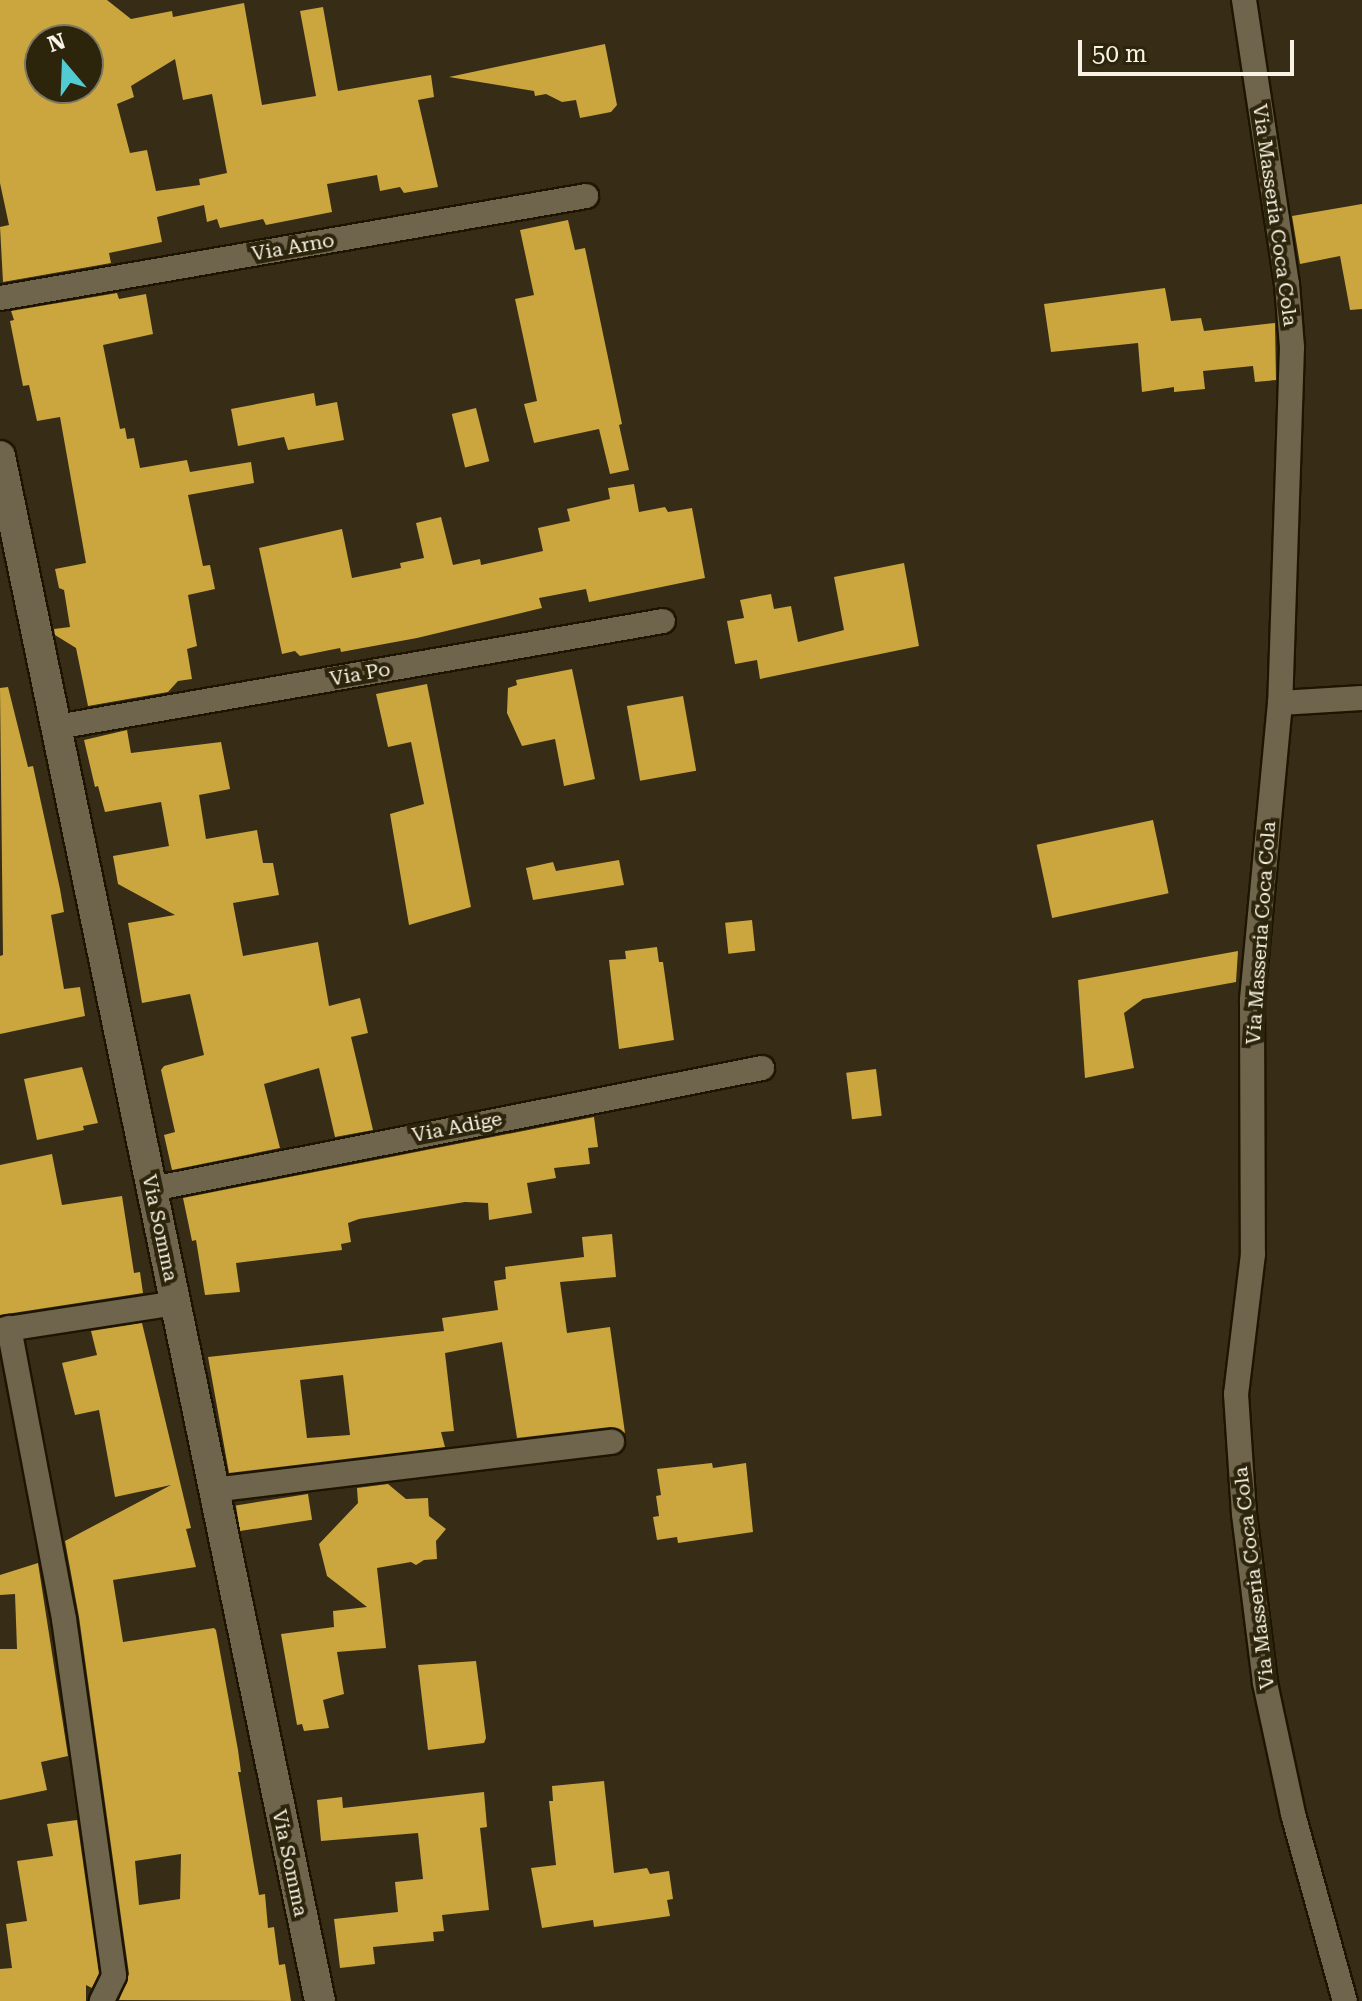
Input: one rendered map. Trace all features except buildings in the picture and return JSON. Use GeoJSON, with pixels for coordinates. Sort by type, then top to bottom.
{"type":"FeatureCollection","features":[{"type":"Feature","properties":{"kind":"street","name":"Via Masseria Coca Cola"},"geometry":{"type":"LineString","coordinates":[[1244,0],[1287,284],[1292,347],[1280,703],[1252,1001],[1253,1254],[1236,1394],[1244,1514],[1265,1683],[1293,1814],[1345,2001]]}},
{"type":"Feature","properties":{"kind":"street","name":"Via Arno"},"geometry":{"type":"LineString","coordinates":[[0,298],[586,196]]}},
{"type":"Feature","properties":{"kind":"street","name":"Via Somma"},"geometry":{"type":"LineString","coordinates":[[0,456],[320,2001]]}},
{"type":"Feature","properties":{"kind":"street","name":"Via Po"},"geometry":{"type":"LineString","coordinates":[[57,727],[663,621]]}},
{"type":"Feature","properties":{"kind":"street"},"geometry":{"type":"LineString","coordinates":[[1280,703],[1362,698]]}},
{"type":"Feature","properties":{"kind":"street","name":"Via Adige"},"geometry":{"type":"LineString","coordinates":[[152,1189],[762,1068]]}},
{"type":"Feature","properties":{"kind":"street"},"geometry":{"type":"LineString","coordinates":[[102,2001],[114,1976],[64,1619],[5,1329],[176,1303]]}},
{"type":"Feature","properties":{"kind":"street"},"geometry":{"type":"LineString","coordinates":[[213,1490],[612,1442]]}}]}
